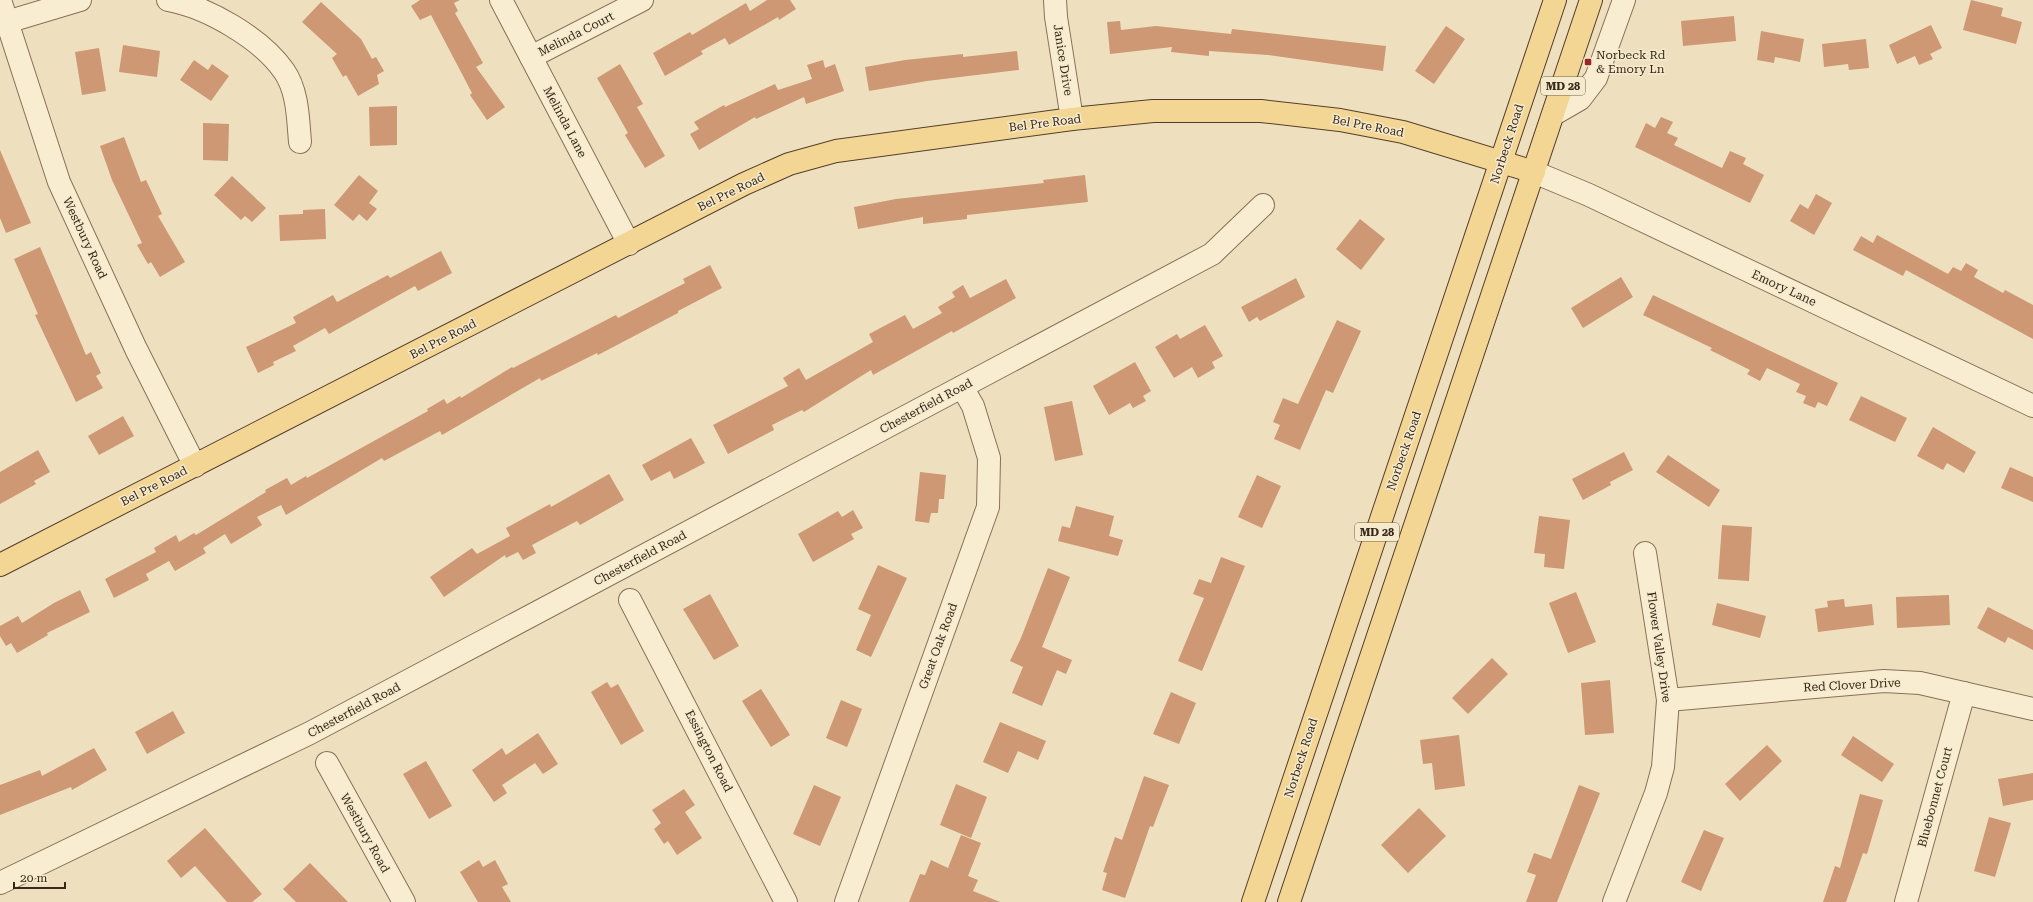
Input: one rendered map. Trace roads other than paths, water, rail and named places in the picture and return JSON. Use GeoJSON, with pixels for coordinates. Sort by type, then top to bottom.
{"type":"FeatureCollection","features":[{"type":"Feature","properties":{"kind":"main road","name":"Norbeck Road"},"geometry":{"type":"LineString","coordinates":[[1253,902],[1555,0]]}},
{"type":"Feature","properties":{"kind":"main road","name":"MD 28"},"geometry":{"type":"LineString","coordinates":[[1289,902],[1591,0]]}},
{"type":"Feature","properties":{"kind":"main road","name":"Bel Pre Road"},"geometry":{"type":"LineString","coordinates":[[0,565],[744,184],[796,162],[836,151],[1072,119],[1154,111],[1261,111],[1340,120],[1403,132],[1534,172]]}},
{"type":"Feature","properties":{"kind":"street","name":"Westbury Road"},"geometry":{"type":"LineString","coordinates":[[0,0],[4,23],[59,182],[136,349],[194,466]]}},
{"type":"Feature","properties":{"kind":"street"},"geometry":{"type":"LineString","coordinates":[[4,23],[80,0]]}},
{"type":"Feature","properties":{"kind":"street"},"geometry":{"type":"LineString","coordinates":[[168,0],[217,16],[256,42],[284,71],[296,102],[300,142]]}},
{"type":"Feature","properties":{"kind":"street","name":"Melinda Lane"},"geometry":{"type":"LineString","coordinates":[[501,0],[629,244]]}},
{"type":"Feature","properties":{"kind":"street","name":"Melinda Court"},"geometry":{"type":"LineString","coordinates":[[531,57],[642,0]]}},
{"type":"Feature","properties":{"kind":"street","name":"Janice Drive"},"geometry":{"type":"LineString","coordinates":[[1055,0],[1056,17],[1072,119]]}},
{"type":"Feature","properties":{"kind":"street"},"geometry":{"type":"LineString","coordinates":[[1554,114],[1580,99],[1596,78],[1624,0]]}},
{"type":"Feature","properties":{"kind":"street","name":"Emory Lane"},"geometry":{"type":"LineString","coordinates":[[1534,172],[1589,195],[2033,406]]}},
{"type":"Feature","properties":{"kind":"street","name":"Chesterfield Road"},"geometry":{"type":"LineString","coordinates":[[0,884],[310,733],[1212,254],[1263,205]]}},
{"type":"Feature","properties":{"kind":"street","name":"Great Oak Road"},"geometry":{"type":"LineString","coordinates":[[846,902],[988,507],[989,458],[973,406],[962,387]]}},
{"type":"Feature","properties":{"kind":"street","name":"Flower Valley Drive"},"geometry":{"type":"LineString","coordinates":[[1614,902],[1656,793],[1663,767],[1668,700],[1645,553]]}},
{"type":"Feature","properties":{"kind":"street","name":"Essington Road"},"geometry":{"type":"LineString","coordinates":[[630,600],[786,902]]}},
{"type":"Feature","properties":{"kind":"street","name":"Red Clover Drive"},"geometry":{"type":"LineString","coordinates":[[1668,700],[1884,681],[1920,683],[2033,709]]}},
{"type":"Feature","properties":{"kind":"street","name":"Bluebonnet Court"},"geometry":{"type":"LineString","coordinates":[[1906,902],[1964,693]]}},
{"type":"Feature","properties":{"kind":"street","name":"Westbury Road"},"geometry":{"type":"LineString","coordinates":[[327,763],[404,902]]}},
{"type":"Feature","properties":{"kind":"place","name":"Norbeck Rd & Emory Ln"},"geometry":{"type":"Point","coordinates":[1588,62]}}]}
